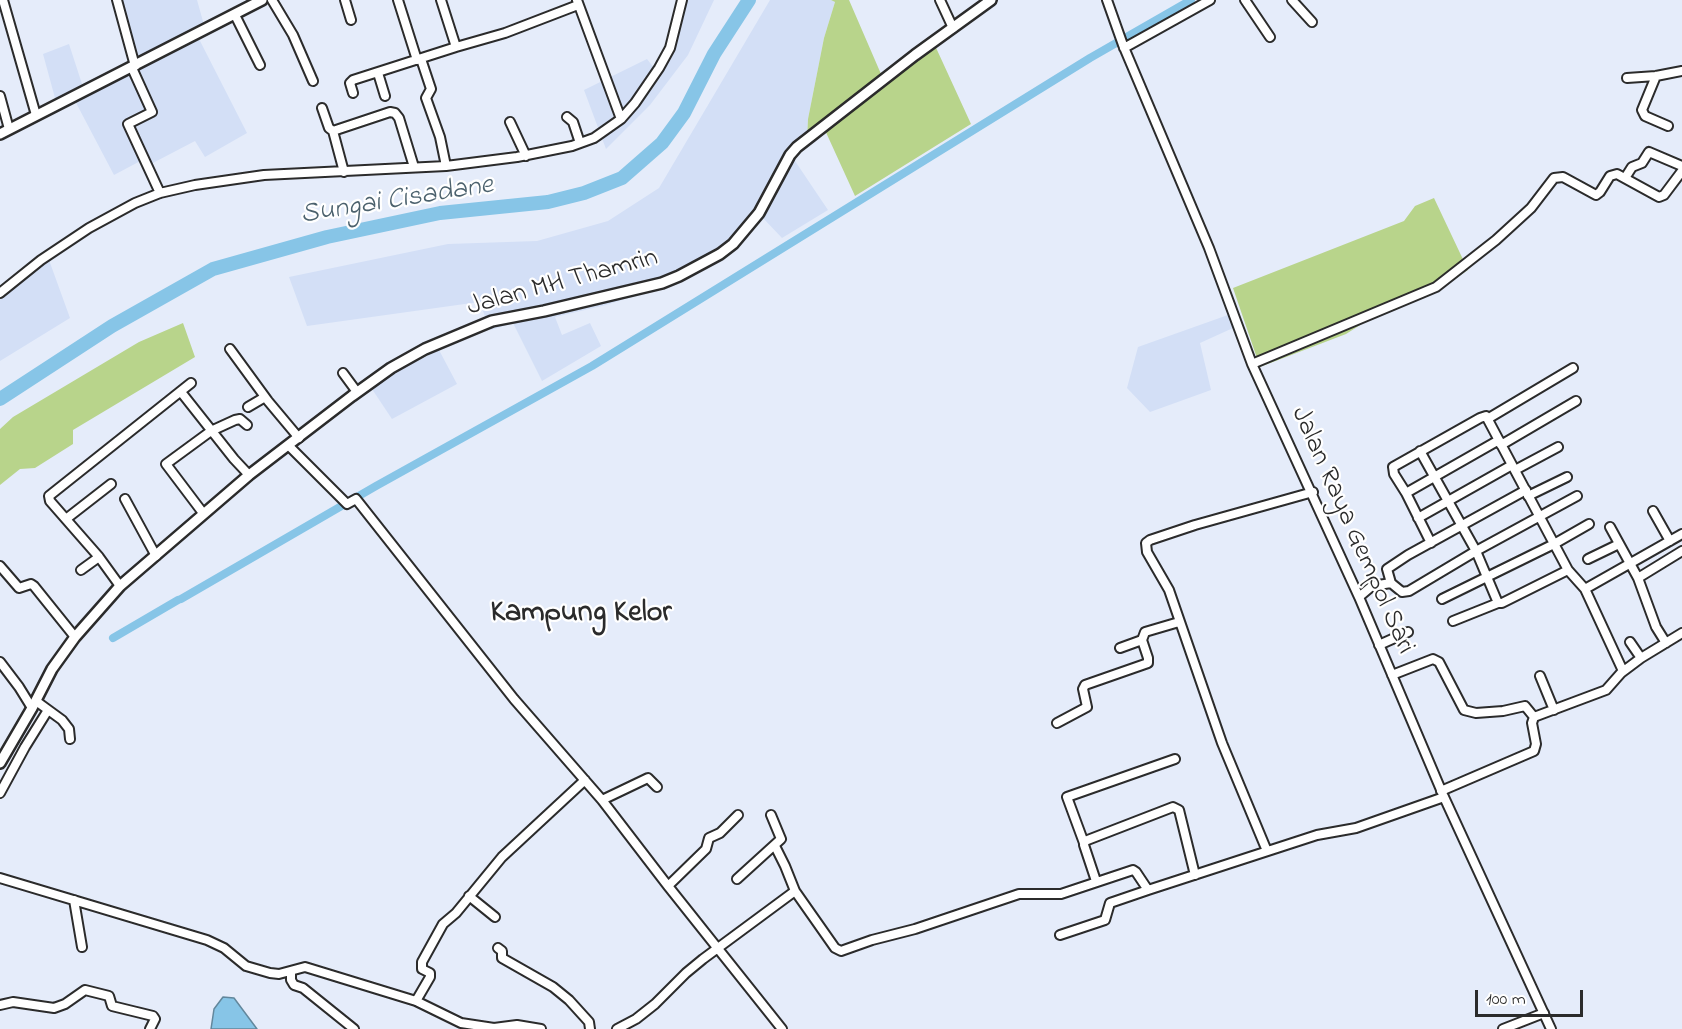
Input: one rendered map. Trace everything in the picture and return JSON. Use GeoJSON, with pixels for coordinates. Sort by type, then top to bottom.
{"type":"FeatureCollection","features":[{"type":"Feature","properties":{"kind":"street"},"geometry":{"type":"LineString","coordinates":[[3,0],[36,115]]}},
{"type":"Feature","properties":{"kind":"street"},"geometry":{"type":"LineString","coordinates":[[117,0],[133,67],[152,112],[128,124],[160,193]]}},
{"type":"Feature","properties":{"kind":"street"},"geometry":{"type":"LineString","coordinates":[[272,0],[288,25],[313,81]]}},
{"type":"Feature","properties":{"kind":"street"},"geometry":{"type":"LineString","coordinates":[[345,0],[351,20]]}},
{"type":"Feature","properties":{"kind":"street"},"geometry":{"type":"LineString","coordinates":[[398,0],[431,89],[426,98],[440,137],[446,166]]}},
{"type":"Feature","properties":{"kind":"street"},"geometry":{"type":"LineString","coordinates":[[441,0],[456,47]]}},
{"type":"Feature","properties":{"kind":"street"},"geometry":{"type":"LineString","coordinates":[[0,293],[41,260],[88,228],[135,203],[160,193],[195,185],[264,175],[446,166],[525,156],[580,143],[605,132],[635,103],[670,48],[682,0]]}},
{"type":"Feature","properties":{"kind":"street"},"geometry":{"type":"LineString","coordinates":[[940,0],[953,28]]}},
{"type":"Feature","properties":{"kind":"street","name":"Jalan MH Thamrin"},"geometry":{"type":"LineString","coordinates":[[0,763],[3,750],[40,706],[52,669],[75,637],[120,586],[249,475],[357,392],[391,368],[425,349],[492,321],[662,283],[720,254],[733,244],[759,213],[790,155],[797,147],[906,62],[991,0]]}},
{"type":"Feature","properties":{"kind":"street","name":"Jalan Raya Gempol Sari"},"geometry":{"type":"LineString","coordinates":[[1107,0],[1122,44],[1209,248],[1252,364],[1313,492],[1442,794],[1549,1028]]}},
{"type":"Feature","properties":{"kind":"street"},"geometry":{"type":"LineString","coordinates":[[1122,44],[1210,0]]}},
{"type":"Feature","properties":{"kind":"street"},"geometry":{"type":"LineString","coordinates":[[1245,0],[1270,38]]}},
{"type":"Feature","properties":{"kind":"street"},"geometry":{"type":"LineString","coordinates":[[1292,0],[1312,22]]}},
{"type":"Feature","properties":{"kind":"street"},"geometry":{"type":"LineString","coordinates":[[0,134],[235,15],[257,1]]}},
{"type":"Feature","properties":{"kind":"street"},"geometry":{"type":"LineString","coordinates":[[353,93],[350,82],[504,33],[578,3],[621,119]]}},
{"type":"Feature","properties":{"kind":"street"},"geometry":{"type":"LineString","coordinates":[[235,15],[260,65]]}},
{"type":"Feature","properties":{"kind":"street"},"geometry":{"type":"LineString","coordinates":[[1628,78],[1682,71]]}},
{"type":"Feature","properties":{"kind":"street"},"geometry":{"type":"LineString","coordinates":[[378,73],[385,96]]}},
{"type":"Feature","properties":{"kind":"street"},"geometry":{"type":"LineString","coordinates":[[1656,76],[1642,110],[1645,116],[1668,126]]}},
{"type":"Feature","properties":{"kind":"street"},"geometry":{"type":"LineString","coordinates":[[0,96],[9,129]]}},
{"type":"Feature","properties":{"kind":"street"},"geometry":{"type":"LineString","coordinates":[[322,108],[329,128],[333,131],[344,172]]}},
{"type":"Feature","properties":{"kind":"street"},"geometry":{"type":"LineString","coordinates":[[333,131],[390,112],[395,113],[399,118],[414,167]]}},
{"type":"Feature","properties":{"kind":"street"},"geometry":{"type":"LineString","coordinates":[[567,117],[573,122],[580,143]]}},
{"type":"Feature","properties":{"kind":"street"},"geometry":{"type":"LineString","coordinates":[[510,122],[525,156]]}},
{"type":"Feature","properties":{"kind":"street"},"geometry":{"type":"LineString","coordinates":[[1626,178],[1632,167],[1642,163],[1649,152],[1682,166]]}},
{"type":"Feature","properties":{"kind":"street"},"geometry":{"type":"LineString","coordinates":[[1252,364],[1436,287],[1496,240],[1531,208],[1554,178],[1563,177],[1596,195],[1610,176],[1617,174],[1659,197],[1664,195],[1682,171]]}},
{"type":"Feature","properties":{"kind":"street"},"geometry":{"type":"LineString","coordinates":[[230,349],[299,438]]}},
{"type":"Feature","properties":{"kind":"street"},"geometry":{"type":"LineString","coordinates":[[1431,543],[1393,469],[1395,465],[1480,418],[1486,416],[1489,418],[1573,368]]}},
{"type":"Feature","properties":{"kind":"street"},"geometry":{"type":"LineString","coordinates":[[342,373],[357,392]]}},
{"type":"Feature","properties":{"kind":"street"},"geometry":{"type":"LineString","coordinates":[[120,586],[99,557],[50,501],[50,494],[191,383]]}},
{"type":"Feature","properties":{"kind":"street"},"geometry":{"type":"LineString","coordinates":[[181,392],[249,475]]}},
{"type":"Feature","properties":{"kind":"street"},"geometry":{"type":"LineString","coordinates":[[248,407],[265,397]]}},
{"type":"Feature","properties":{"kind":"street"},"geometry":{"type":"LineString","coordinates":[[1406,493],[1576,401]]}},
{"type":"Feature","properties":{"kind":"street"},"geometry":{"type":"LineString","coordinates":[[1489,418],[1538,516],[1568,570],[1584,589],[1623,671]]}},
{"type":"Feature","properties":{"kind":"street"},"geometry":{"type":"LineString","coordinates":[[203,513],[166,464],[211,431],[240,419],[247,425]]}},
{"type":"Feature","properties":{"kind":"street"},"geometry":{"type":"LineString","coordinates":[[289,446],[346,504],[356,499],[514,699],[602,800],[782,1029]]}},
{"type":"Feature","properties":{"kind":"street"},"geometry":{"type":"LineString","coordinates":[[1418,518],[1558,447]]}},
{"type":"Feature","properties":{"kind":"street"},"geometry":{"type":"LineString","coordinates":[[1420,452],[1476,551],[1498,603]]}},
{"type":"Feature","properties":{"kind":"street"},"geometry":{"type":"LineString","coordinates":[[1567,477],[1527,493],[1462,526],[1387,569],[1391,583],[1402,592],[1409,591],[1476,551],[1577,496]]}},
{"type":"Feature","properties":{"kind":"street"},"geometry":{"type":"LineString","coordinates":[[66,519],[111,484]]}},
{"type":"Feature","properties":{"kind":"street"},"geometry":{"type":"LineString","coordinates":[[1267,851],[1222,742],[1169,590],[1148,552],[1147,541],[1313,492]]}},
{"type":"Feature","properties":{"kind":"street"},"geometry":{"type":"LineString","coordinates":[[125,499],[156,556]]}},
{"type":"Feature","properties":{"kind":"street"},"geometry":{"type":"LineString","coordinates":[[1653,511],[1670,541]]}},
{"type":"Feature","properties":{"kind":"street"},"geometry":{"type":"LineString","coordinates":[[1442,599],[1554,544],[1589,524]]}},
{"type":"Feature","properties":{"kind":"street"},"geometry":{"type":"LineString","coordinates":[[1610,527],[1638,578],[1656,627],[1666,643]]}},
{"type":"Feature","properties":{"kind":"street"},"geometry":{"type":"LineString","coordinates":[[1584,589],[1682,534]]}},
{"type":"Feature","properties":{"kind":"street"},"geometry":{"type":"LineString","coordinates":[[1588,559],[1619,544]]}},
{"type":"Feature","properties":{"kind":"street"},"geometry":{"type":"LineString","coordinates":[[1638,578],[1682,551]]}},
{"type":"Feature","properties":{"kind":"street"},"geometry":{"type":"LineString","coordinates":[[81,570],[99,557]]}},
{"type":"Feature","properties":{"kind":"street"},"geometry":{"type":"LineString","coordinates":[[0,566],[20,588],[31,584],[34,586],[75,637]]}},
{"type":"Feature","properties":{"kind":"street"},"geometry":{"type":"LineString","coordinates":[[1453,621],[1502,603],[1568,570]]}},
{"type":"Feature","properties":{"kind":"street"},"geometry":{"type":"LineString","coordinates":[[1359,597],[1372,586],[1391,583]]}},
{"type":"Feature","properties":{"kind":"street"},"geometry":{"type":"LineString","coordinates":[[1057,723],[1087,707],[1083,689],[1085,685],[1148,663],[1149,658],[1142,640],[1145,632],[1179,622]]}},
{"type":"Feature","properties":{"kind":"street"},"geometry":{"type":"LineString","coordinates":[[1379,645],[1408,632]]}},
{"type":"Feature","properties":{"kind":"street"},"geometry":{"type":"LineString","coordinates":[[1534,717],[1601,692],[1612,685],[1623,671],[1682,633]]}},
{"type":"Feature","properties":{"kind":"street"},"geometry":{"type":"LineString","coordinates":[[1120,648],[1142,640]]}},
{"type":"Feature","properties":{"kind":"street"},"geometry":{"type":"LineString","coordinates":[[1630,642],[1641,658]]}},
{"type":"Feature","properties":{"kind":"street"},"geometry":{"type":"LineString","coordinates":[[1392,675],[1433,659],[1439,662],[1464,710],[1476,713],[1503,711],[1525,706],[1534,717]]}},
{"type":"Feature","properties":{"kind":"street"},"geometry":{"type":"LineString","coordinates":[[0,662],[19,687],[40,706],[62,720],[69,729],[70,740]]}},
{"type":"Feature","properties":{"kind":"street"},"geometry":{"type":"LineString","coordinates":[[1540,676],[1554,710]]}},
{"type":"Feature","properties":{"kind":"street"},"geometry":{"type":"LineString","coordinates":[[0,793],[25,747],[40,706]]}},
{"type":"Feature","properties":{"kind":"street"},"geometry":{"type":"LineString","coordinates":[[1060,935],[1105,920],[1110,903],[1317,834],[1356,828],[1442,794],[1534,751],[1536,744],[1532,723],[1534,717]]}},
{"type":"Feature","properties":{"kind":"street"},"geometry":{"type":"LineString","coordinates":[[1096,881],[1067,797],[1174,759]]}},
{"type":"Feature","properties":{"kind":"street"},"geometry":{"type":"LineString","coordinates":[[602,800],[648,778],[657,787]]}},
{"type":"Feature","properties":{"kind":"street"},"geometry":{"type":"LineString","coordinates":[[416,1002],[430,977],[430,973],[422,969],[422,962],[443,924],[456,913],[501,857],[585,780]]}},
{"type":"Feature","properties":{"kind":"street"},"geometry":{"type":"LineString","coordinates":[[1084,843],[1173,807],[1177,808],[1195,875]]}},
{"type":"Feature","properties":{"kind":"street"},"geometry":{"type":"LineString","coordinates":[[668,886],[706,849],[709,838],[720,833],[738,815]]}},
{"type":"Feature","properties":{"kind":"street"},"geometry":{"type":"LineString","coordinates":[[737,879],[782,838],[771,815]]}},
{"type":"Feature","properties":{"kind":"street"},"geometry":{"type":"LineString","coordinates":[[775,846],[795,891],[838,951],[915,929],[1019,894],[1061,894],[1133,870],[1148,890]]}},
{"type":"Feature","properties":{"kind":"street"},"geometry":{"type":"LineString","coordinates":[[0,878],[207,940],[224,948],[246,966],[279,974],[291,972],[298,967],[305,967],[416,1002],[459,1026],[494,1028],[517,1025],[542,1029]]}},
{"type":"Feature","properties":{"kind":"street"},"geometry":{"type":"LineString","coordinates":[[617,1029],[655,1005],[686,973],[795,891]]}},
{"type":"Feature","properties":{"kind":"street"},"geometry":{"type":"LineString","coordinates":[[469,896],[495,918]]}},
{"type":"Feature","properties":{"kind":"street"},"geometry":{"type":"LineString","coordinates":[[74,900],[82,947]]}},
{"type":"Feature","properties":{"kind":"street"},"geometry":{"type":"LineString","coordinates":[[498,948],[502,951],[502,958],[553,987],[569,1000],[589,1022],[590,1029]]}},
{"type":"Feature","properties":{"kind":"street"},"geometry":{"type":"LineString","coordinates":[[291,972],[294,985],[303,988],[354,1029]]}},
{"type":"Feature","properties":{"kind":"street"},"geometry":{"type":"LineString","coordinates":[[0,1005],[13,1002],[54,1008],[65,1004],[85,990],[109,996],[112,1006],[153,1016],[155,1019],[150,1029]]}},
{"type":"Feature","properties":{"kind":"street"},"geometry":{"type":"LineString","coordinates":[[1503,1029],[1544,1013]]}},
{"type":"Feature","properties":{"kind":"shaded area"},"geometry":{"type":"Polygon","coordinates":[[[115,0],[197,0],[206,32],[199,39],[247,133],[205,157],[195,141],[149,165],[146,158],[114,175],[74,99],[58,109],[43,54],[69,44],[82,84],[131,61],[115,0]]]}},
{"type":"Feature","properties":{"kind":"shaded area"},"geometry":{"type":"Polygon","coordinates":[[[685,0],[714,0],[688,55],[650,105],[606,149],[584,90],[647,59],[654,68],[669,47],[685,0]]]}},
{"type":"Feature","properties":{"kind":"shaded area"},"geometry":{"type":"Polygon","coordinates":[[[770,0],[831,0],[835,2],[824,38],[808,119],[807,140],[793,158],[828,210],[782,238],[762,217],[737,247],[688,279],[606,305],[555,317],[562,335],[590,323],[601,346],[542,381],[513,323],[491,330],[479,302],[307,326],[289,277],[448,244],[537,241],[608,221],[659,188],[770,0]]]}},
{"type":"Feature","properties":{"kind":"shaded area"},"geometry":{"type":"Polygon","coordinates":[[[49,260],[70,318],[0,361],[0,296],[49,260]]]}},
{"type":"Feature","properties":{"kind":"shaded area"},"geometry":{"type":"Polygon","coordinates":[[[1228,315],[1233,328],[1200,343],[1211,390],[1150,412],[1127,388],[1138,347],[1228,315]]]}},
{"type":"Feature","properties":{"kind":"shaded area"},"geometry":{"type":"Polygon","coordinates":[[[439,350],[457,384],[392,419],[372,389],[398,371],[439,350]]]}},
{"type":"Feature","properties":{"kind":"green space"},"geometry":{"type":"Polygon","coordinates":[[[831,0],[849,0],[881,74],[932,39],[971,124],[855,196],[824,128],[807,140],[808,119],[824,38],[835,2],[831,0]]]}},
{"type":"Feature","properties":{"kind":"green space"},"geometry":{"type":"Polygon","coordinates":[[[1434,198],[1468,270],[1439,290],[1376,315],[1346,334],[1260,367],[1233,288],[1404,221],[1415,206],[1434,198]]]}},
{"type":"Feature","properties":{"kind":"green space"},"geometry":{"type":"Polygon","coordinates":[[[183,323],[195,357],[73,430],[73,444],[35,468],[20,469],[0,485],[0,429],[13,417],[139,342],[183,323]]]}},
{"type":"Feature","properties":{"kind":"water"},"geometry":{"type":"Polygon","coordinates":[[[223,997],[234,998],[257,1029],[211,1029],[214,1009],[223,997]]]}},
{"type":"Feature","properties":{"kind":"waterway","name":"Sungai Cisadane"},"geometry":{"type":"LineString","coordinates":[[0,399],[112,326],[213,269],[327,237],[440,213],[548,202],[584,193],[622,178],[662,143],[684,113],[714,54],[749,0]]}},
{"type":"Feature","properties":{"kind":"waterway"},"geometry":{"type":"LineString","coordinates":[[181,599],[376,486],[592,366],[1090,58],[1191,0]]}},
{"type":"Feature","properties":{"kind":"waterway"},"geometry":{"type":"LineString","coordinates":[[113,638],[178,600]]}},
{"type":"Feature","properties":{"kind":"district","name":"Kampung Kelor"},"geometry":{"type":"Point","coordinates":[581,615]}}]}
